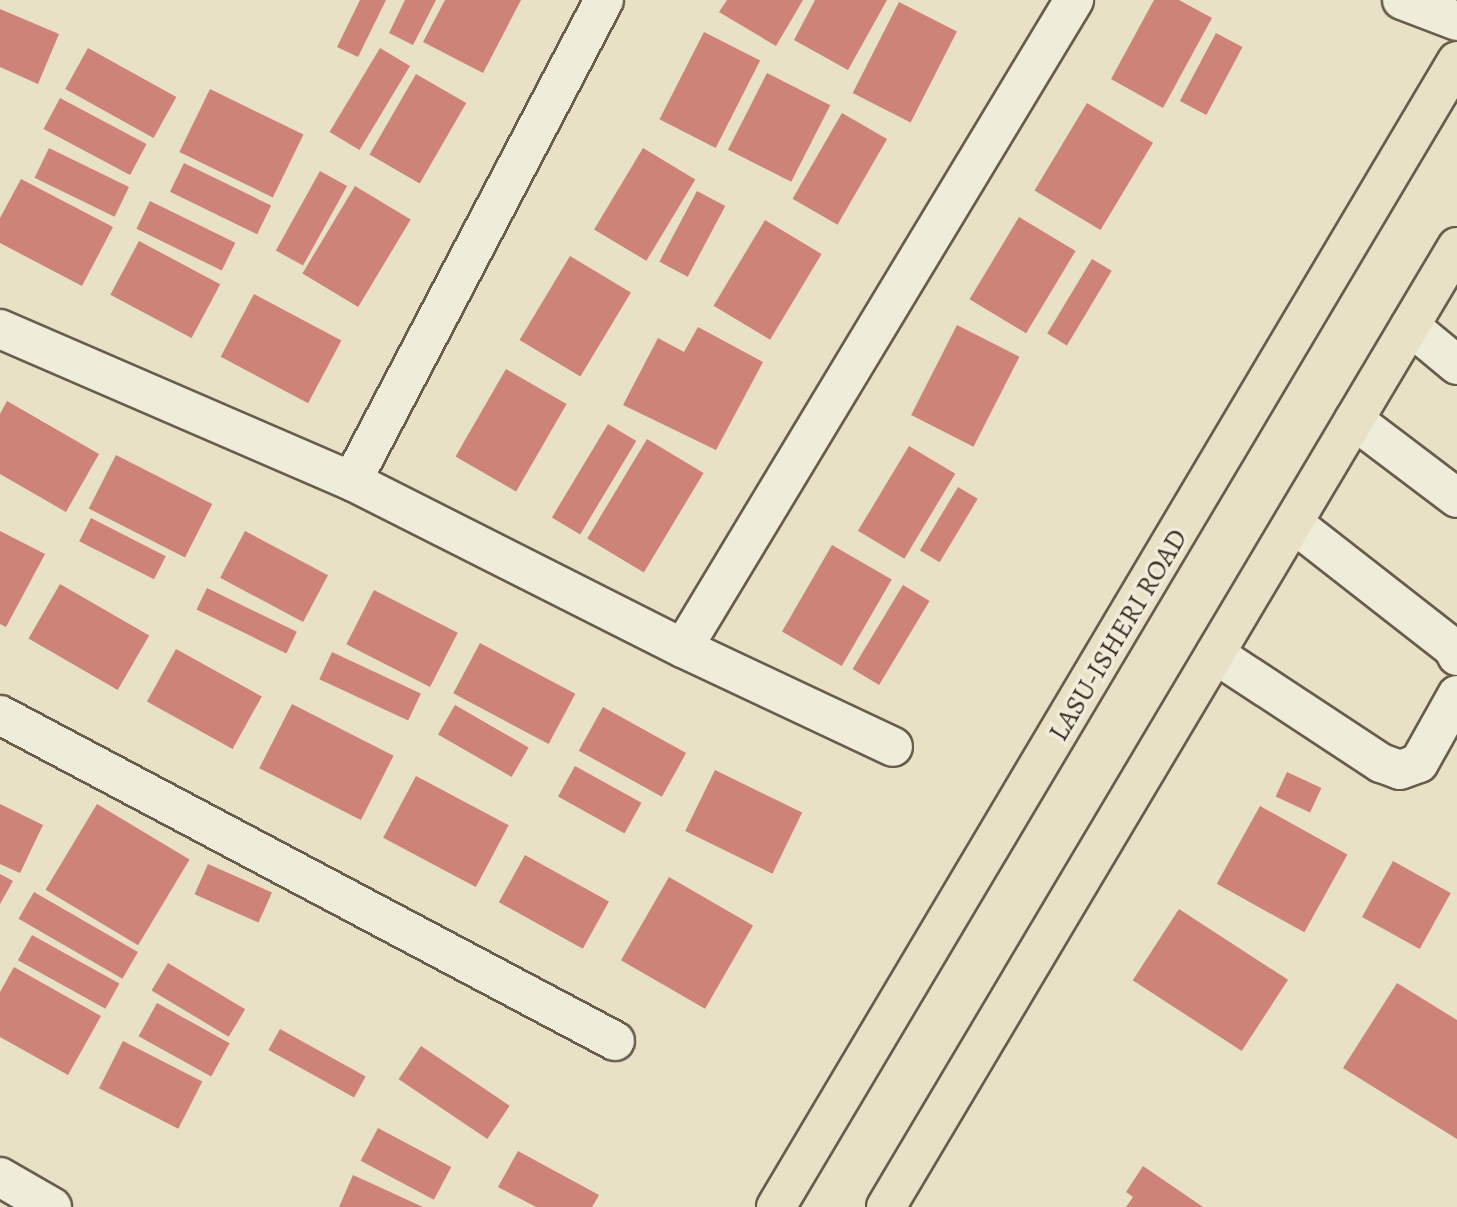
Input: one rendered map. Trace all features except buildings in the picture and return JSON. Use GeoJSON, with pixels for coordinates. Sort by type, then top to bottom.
{"type":"FeatureCollection","features":[{"type":"Feature","properties":{"kind":"main road","name":"LASU-ISHERI ROAD"},"geometry":{"type":"LineString","coordinates":[[776,1207],[1457,61]]}},
{"type":"Feature","properties":{"kind":"main road"},"geometry":{"type":"LineString","coordinates":[[887,1207],[1457,247]]}},
{"type":"Feature","properties":{"kind":"street"},"geometry":{"type":"LineString","coordinates":[[352,481],[604,0]]}},
{"type":"Feature","properties":{"kind":"street"},"geometry":{"type":"LineString","coordinates":[[683,648],[1074,0]]}},
{"type":"Feature","properties":{"kind":"street"},"geometry":{"type":"LineString","coordinates":[[1402,0],[1457,21]]}},
{"type":"Feature","properties":{"kind":"street"},"geometry":{"type":"LineString","coordinates":[[1410,326],[1457,365]]}},
{"type":"Feature","properties":{"kind":"street"},"geometry":{"type":"LineString","coordinates":[[0,329],[352,481],[683,648],[893,747]]}},
{"type":"Feature","properties":{"kind":"street"},"geometry":{"type":"LineString","coordinates":[[1354,420],[1457,498]]}},
{"type":"Feature","properties":{"kind":"street"},"geometry":{"type":"LineString","coordinates":[[1293,523],[1453,648],[1457,656]]}},
{"type":"Feature","properties":{"kind":"street"},"geometry":{"type":"LineString","coordinates":[[1215,654],[1400,770],[1419,763],[1457,695]]}},
{"type":"Feature","properties":{"kind":"street"},"geometry":{"type":"LineString","coordinates":[[0,715],[615,1041]]}},
{"type":"Feature","properties":{"kind":"street"},"geometry":{"type":"LineString","coordinates":[[0,1177],[52,1207]]}}]}
